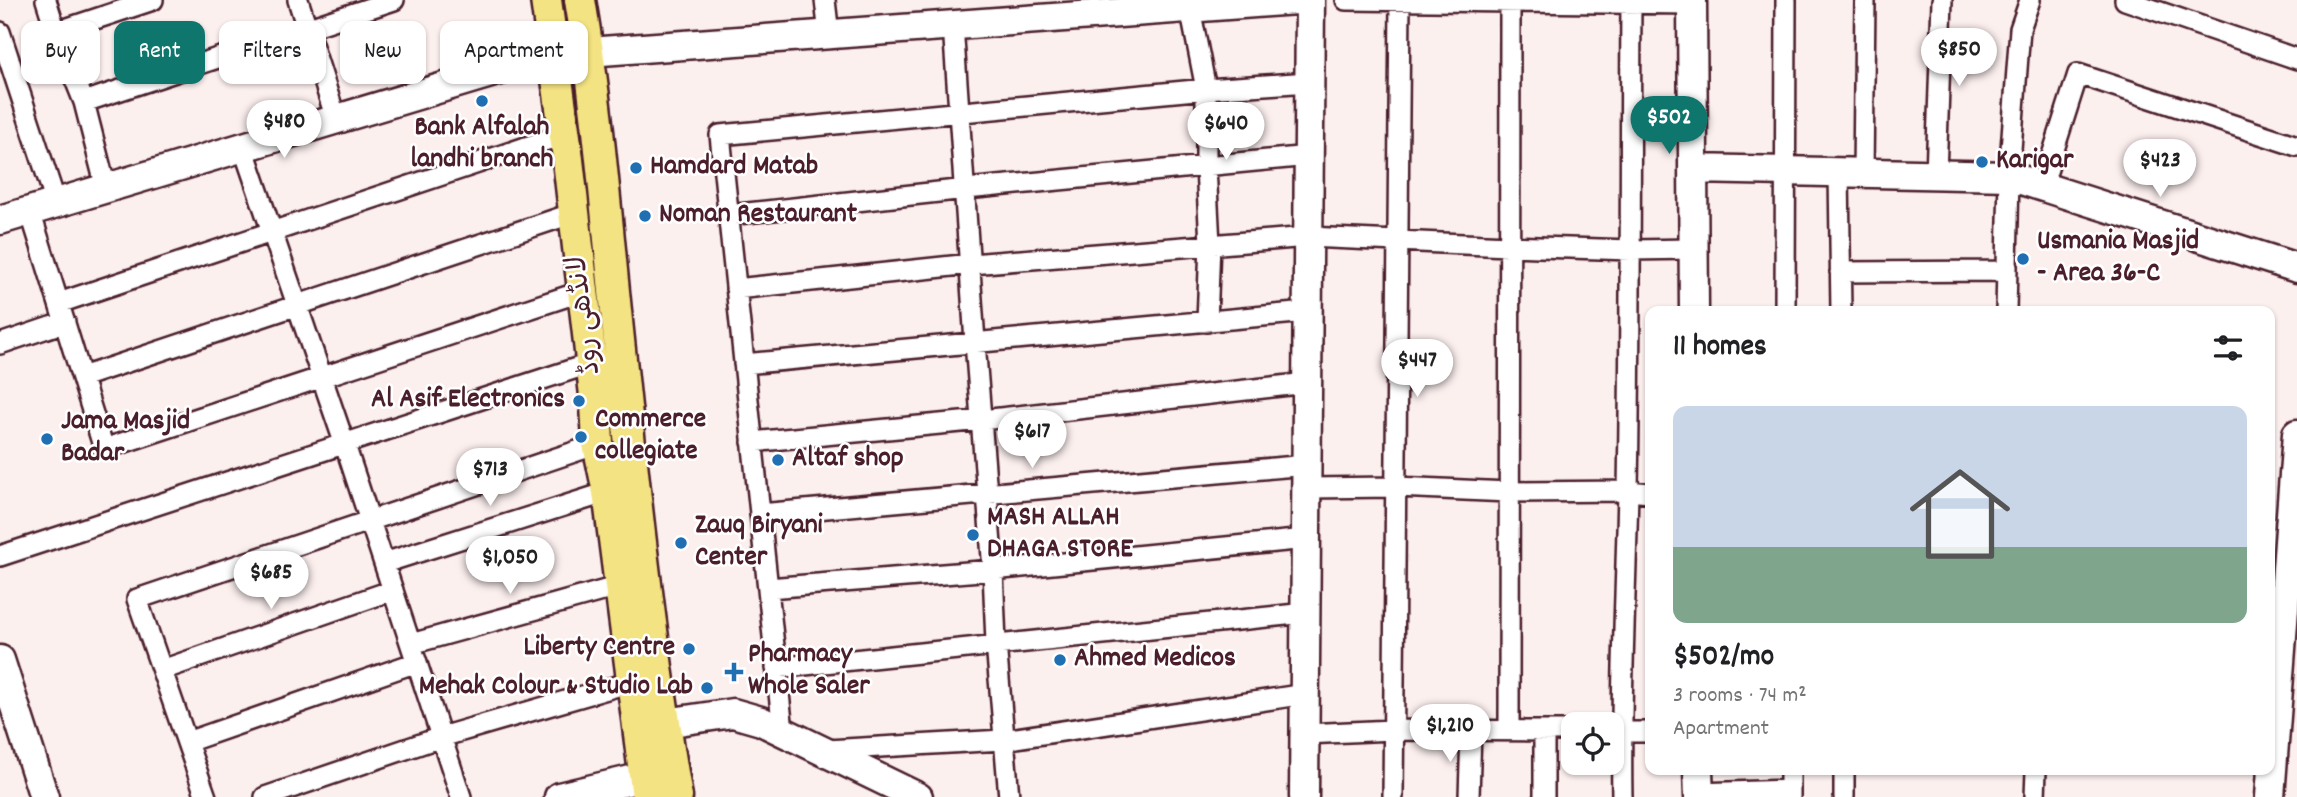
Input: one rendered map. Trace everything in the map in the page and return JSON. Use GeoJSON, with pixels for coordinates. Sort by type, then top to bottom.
{"type":"FeatureCollection","features":[{"type":"Feature","properties":{"kind":"main road","name":"لانڈھی روڈ"},"geometry":{"type":"LineString","coordinates":[[546,0],[549,21]]}},
{"type":"Feature","properties":{"kind":"main road","name":"لانڈھی روڈ"},"geometry":{"type":"LineString","coordinates":[[588,52],[633,476],[677,797]]}},
{"type":"Feature","properties":{"kind":"main road","name":"لانڈھی روڈ"},"geometry":{"type":"LineString","coordinates":[[558,84],[592,363],[598,444],[608,492],[645,787]]}},
{"type":"Feature","properties":{"kind":"main road"},"geometry":{"type":"LineString","coordinates":[[559,90],[593,85]]}},
{"type":"Feature","properties":{"kind":"street"},"geometry":{"type":"LineString","coordinates":[[46,0],[53,21]]}},
{"type":"Feature","properties":{"kind":"street"},"geometry":{"type":"LineString","coordinates":[[89,21],[153,0]]}},
{"type":"Feature","properties":{"kind":"street"},"geometry":{"type":"LineString","coordinates":[[298,0],[305,21]]}},
{"type":"Feature","properties":{"kind":"street"},"geometry":{"type":"LineString","coordinates":[[326,21],[394,0]]}},
{"type":"Feature","properties":{"kind":"street"},"geometry":{"type":"LineString","coordinates":[[825,0],[829,35]]}},
{"type":"Feature","properties":{"kind":"street"},"geometry":{"type":"LineString","coordinates":[[588,26],[829,35],[953,25],[1073,8],[1190,8],[1297,0]]}},
{"type":"Feature","properties":{"kind":"street"},"geometry":{"type":"LineString","coordinates":[[1304,797],[1310,0]]}},
{"type":"Feature","properties":{"kind":"street"},"geometry":{"type":"LineString","coordinates":[[1346,0],[1692,2],[1694,306]]}},
{"type":"Feature","properties":{"kind":"street"},"geometry":{"type":"LineString","coordinates":[[1785,306],[1786,0]]}},
{"type":"Feature","properties":{"kind":"street"},"geometry":{"type":"LineString","coordinates":[[1840,306],[1840,272],[1865,0]]}},
{"type":"Feature","properties":{"kind":"street"},"geometry":{"type":"LineString","coordinates":[[1936,175],[1942,0]]}},
{"type":"Feature","properties":{"kind":"street"},"geometry":{"type":"LineString","coordinates":[[2006,306],[2009,176],[2020,29],[2030,0]]}},
{"type":"Feature","properties":{"kind":"street"},"geometry":{"type":"LineString","coordinates":[[2125,0],[2297,59]]}},
{"type":"Feature","properties":{"kind":"street"},"geometry":{"type":"LineString","coordinates":[[1393,797],[1400,1]]}},
{"type":"Feature","properties":{"kind":"street"},"geometry":{"type":"LineString","coordinates":[[1617,712],[1628,491],[1631,1]]}},
{"type":"Feature","properties":{"kind":"street"},"geometry":{"type":"LineString","coordinates":[[1509,730],[1510,2]]}},
{"type":"Feature","properties":{"kind":"street"},"geometry":{"type":"LineString","coordinates":[[1190,8],[1206,89],[1210,244],[1207,322]]}},
{"type":"Feature","properties":{"kind":"street"},"geometry":{"type":"LineString","coordinates":[[953,25],[1009,797]]}},
{"type":"Feature","properties":{"kind":"street"},"geometry":{"type":"LineString","coordinates":[[0,32],[43,207],[59,303],[104,449],[583,291]]}},
{"type":"Feature","properties":{"kind":"street"},"geometry":{"type":"LineString","coordinates":[[84,102],[219,57]]}},
{"type":"Feature","properties":{"kind":"street"},"geometry":{"type":"LineString","coordinates":[[2042,187],[2078,74],[2297,146]]}},
{"type":"Feature","properties":{"kind":"street"},"geometry":{"type":"LineString","coordinates":[[783,732],[720,135],[1206,89],[1309,82]]}},
{"type":"Feature","properties":{"kind":"street"},"geometry":{"type":"LineString","coordinates":[[77,84],[106,188]]}},
{"type":"Feature","properties":{"kind":"street"},"geometry":{"type":"LineString","coordinates":[[325,84],[336,119]]}},
{"type":"Feature","properties":{"kind":"street"},"geometry":{"type":"LineString","coordinates":[[0,220],[336,119],[440,84]]}},
{"type":"Feature","properties":{"kind":"street"},"geometry":{"type":"LineString","coordinates":[[59,303],[565,134]]}},
{"type":"Feature","properties":{"kind":"street"},"geometry":{"type":"LineString","coordinates":[[243,147],[461,797]]}},
{"type":"Feature","properties":{"kind":"street"},"geometry":{"type":"LineString","coordinates":[[729,215],[1309,156]]}},
{"type":"Feature","properties":{"kind":"street"},"geometry":{"type":"LineString","coordinates":[[1693,169],[2009,176],[2297,268]]}},
{"type":"Feature","properties":{"kind":"street"},"geometry":{"type":"LineString","coordinates":[[82,377],[574,213]]}},
{"type":"Feature","properties":{"kind":"street"},"geometry":{"type":"LineString","coordinates":[[736,289],[971,264],[1308,237],[1631,250],[1694,249]]}},
{"type":"Feature","properties":{"kind":"street"},"geometry":{"type":"LineString","coordinates":[[1840,272],[2007,271]]}},
{"type":"Feature","properties":{"kind":"street"},"geometry":{"type":"LineString","coordinates":[[744,365],[1307,312]]}},
{"type":"Feature","properties":{"kind":"street"},"geometry":{"type":"LineString","coordinates":[[0,344],[65,322]]}},
{"type":"Feature","properties":{"kind":"street"},"geometry":{"type":"LineString","coordinates":[[0,556],[592,363]]}},
{"type":"Feature","properties":{"kind":"street"},"geometry":{"type":"LineString","coordinates":[[752,442],[982,420],[1307,383]]}},
{"type":"Feature","properties":{"kind":"street"},"geometry":{"type":"LineString","coordinates":[[2275,720],[2283,648],[2297,434]]}},
{"type":"Feature","properties":{"kind":"street"},"geometry":{"type":"LineString","coordinates":[[206,797],[138,599],[598,444]]}},
{"type":"Feature","properties":{"kind":"street"},"geometry":{"type":"LineString","coordinates":[[760,514],[986,495],[1306,476],[1396,487],[1509,492],[1645,493]]}},
{"type":"Feature","properties":{"kind":"street"},"geometry":{"type":"LineString","coordinates":[[384,563],[608,492]]}},
{"type":"Feature","properties":{"kind":"street"},"geometry":{"type":"LineString","coordinates":[[768,588],[993,570],[1306,539]]}},
{"type":"Feature","properties":{"kind":"street"},"geometry":{"type":"LineString","coordinates":[[187,742],[414,653],[620,586]]}},
{"type":"Feature","properties":{"kind":"street"},"geometry":{"type":"LineString","coordinates":[[162,670],[393,590]]}},
{"type":"Feature","properties":{"kind":"street"},"geometry":{"type":"LineString","coordinates":[[776,668],[996,643],[1306,613]]}},
{"type":"Feature","properties":{"kind":"street"},"geometry":{"type":"LineString","coordinates":[[0,660],[39,795]]}},
{"type":"Feature","properties":{"kind":"street"},"geometry":{"type":"LineString","coordinates":[[265,797],[441,737],[631,682]]}},
{"type":"Feature","properties":{"kind":"street"},"geometry":{"type":"LineString","coordinates":[[822,751],[1003,740],[1305,694]]}},
{"type":"Feature","properties":{"kind":"street"},"geometry":{"type":"LineString","coordinates":[[665,723],[733,713],[761,721],[822,751],[886,789],[918,797]]}},
{"type":"Feature","properties":{"kind":"street"},"geometry":{"type":"LineString","coordinates":[[1305,734],[1393,730],[1561,731]]}},
{"type":"Feature","properties":{"kind":"street"},"geometry":{"type":"LineString","coordinates":[[1469,797],[1471,731]]}},
{"type":"Feature","properties":{"kind":"street"},"geometry":{"type":"LineString","coordinates":[[1544,731],[1544,797]]}},
{"type":"Feature","properties":{"kind":"street"},"geometry":{"type":"LineString","coordinates":[[1624,732],[1645,732]]}},
{"type":"Feature","properties":{"kind":"street"},"geometry":{"type":"LineString","coordinates":[[1620,775],[1622,797]]}},
{"type":"Feature","properties":{"kind":"street"},"geometry":{"type":"LineString","coordinates":[[1844,775],[1844,797]]}},
{"type":"Feature","properties":{"kind":"street"},"geometry":{"type":"LineString","coordinates":[[2035,797],[2036,775]]}},
{"type":"Feature","properties":{"kind":"street"},"geometry":{"type":"LineString","coordinates":[[2270,797],[2271,775]]}},
{"type":"Feature","properties":{"kind":"street"},"geometry":{"type":"LineString","coordinates":[[1698,787],[1790,786]]}},
{"type":"Feature","properties":{"kind":"street"},"geometry":{"type":"LineString","coordinates":[[559,797],[645,787]]}},
{"type":"Feature","properties":{"kind":"place","name":"Bank Alfalah landhi branch"},"geometry":{"type":"Point","coordinates":[482,101]}},
{"type":"Feature","properties":{"kind":"place","name":"Karigar"},"geometry":{"type":"Point","coordinates":[1982,162]}},
{"type":"Feature","properties":{"kind":"place","name":"Hamdard Matab"},"geometry":{"type":"Point","coordinates":[636,168]}},
{"type":"Feature","properties":{"kind":"place","name":"Noman Restaurant"},"geometry":{"type":"Point","coordinates":[645,216]}},
{"type":"Feature","properties":{"kind":"place","name":"Usmania Masjid - Area 36-C"},"geometry":{"type":"Point","coordinates":[2023,259]}},
{"type":"Feature","properties":{"kind":"place","name":"Al Asif Electronics"},"geometry":{"type":"Point","coordinates":[579,401]}},
{"type":"Feature","properties":{"kind":"place","name":"Commerce collegiate"},"geometry":{"type":"Point","coordinates":[581,437]}},
{"type":"Feature","properties":{"kind":"place","name":"Jama Masjid Badar"},"geometry":{"type":"Point","coordinates":[47,439]}},
{"type":"Feature","properties":{"kind":"place","name":"Altaf shop"},"geometry":{"type":"Point","coordinates":[778,460]}},
{"type":"Feature","properties":{"kind":"place","name":"MASH ALLAH DHAGA STORE"},"geometry":{"type":"Point","coordinates":[973,535]}},
{"type":"Feature","properties":{"kind":"place","name":"Zauq Biryani Center"},"geometry":{"type":"Point","coordinates":[681,543]}},
{"type":"Feature","properties":{"kind":"place","name":"Liberty Centre"},"geometry":{"type":"Point","coordinates":[689,649]}},
{"type":"Feature","properties":{"kind":"place","name":"Ahmed Medicos"},"geometry":{"type":"Point","coordinates":[1060,660]}},
{"type":"Feature","properties":{"kind":"place","name":"Pharmacy Whole Saler"},"geometry":{"type":"Point","coordinates":[734,672]}},
{"type":"Feature","properties":{"kind":"place","name":"Mehak Colour & Studio Lab"},"geometry":{"type":"Point","coordinates":[707,688]}}]}
